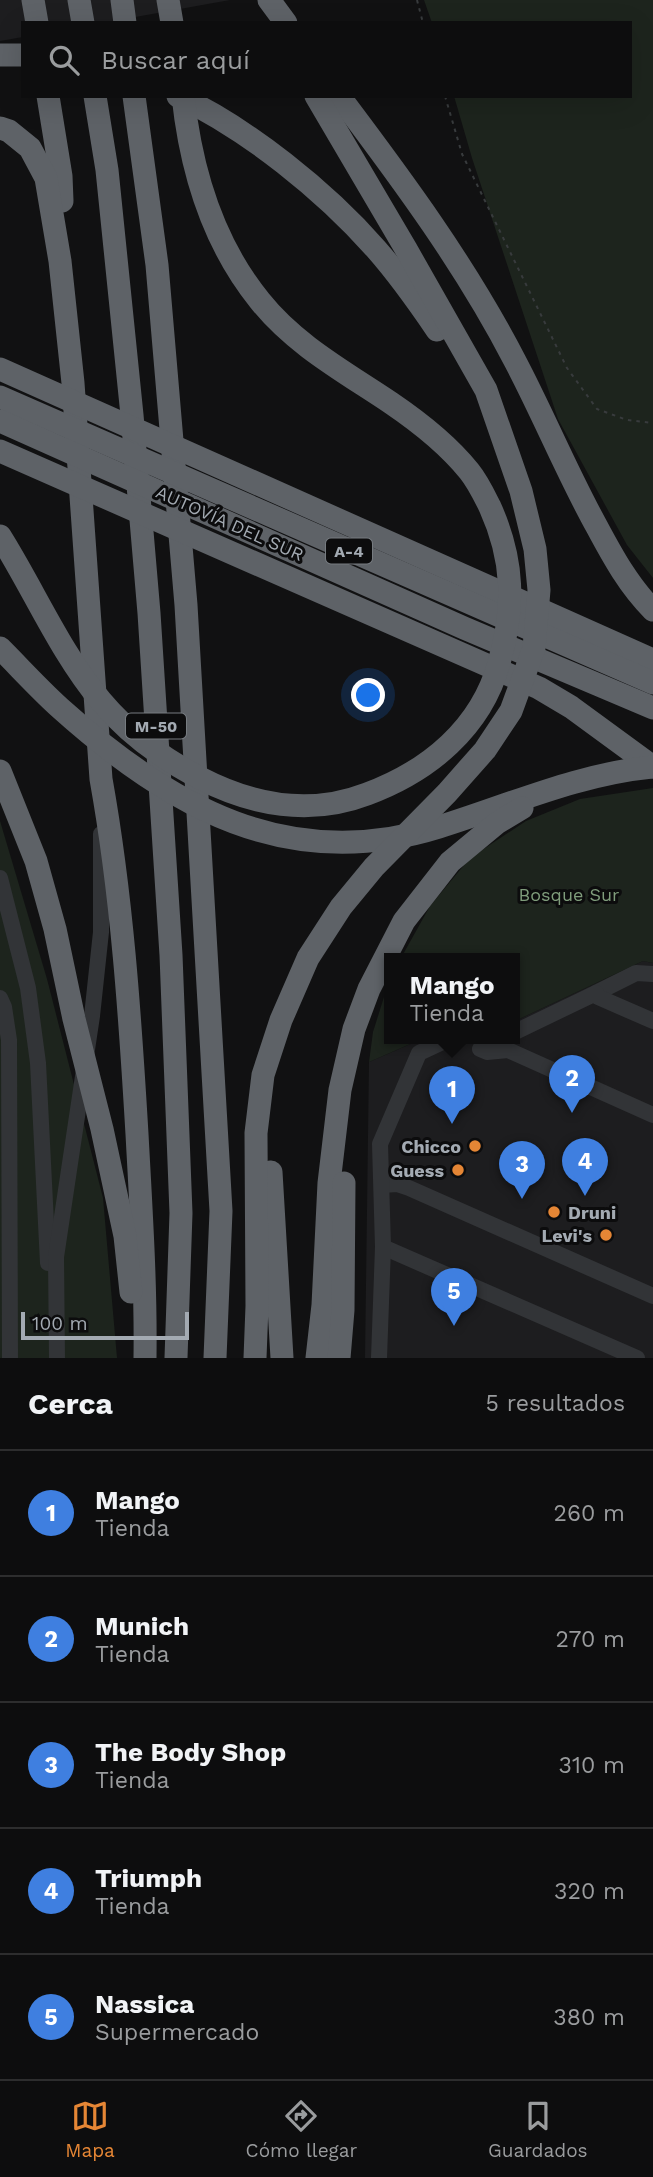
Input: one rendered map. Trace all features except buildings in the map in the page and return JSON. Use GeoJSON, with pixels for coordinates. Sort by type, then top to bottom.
{"type":"FeatureCollection","features":[{"type":"Feature","properties":{"kind":"highway"},"geometry":{"type":"LineString","coordinates":[[33,0],[37,21]]}},
{"type":"Feature","properties":{"kind":"highway"},"geometry":{"type":"LineString","coordinates":[[79,0],[83,21]]}},
{"type":"Feature","properties":{"kind":"highway"},"geometry":{"type":"LineString","coordinates":[[122,0],[125,21]]}},
{"type":"Feature","properties":{"kind":"highway"},"geometry":{"type":"LineString","coordinates":[[168,0],[172,21]]}},
{"type":"Feature","properties":{"kind":"highway"},"geometry":{"type":"LineString","coordinates":[[258,0],[270,21]]}},
{"type":"Feature","properties":{"kind":"highway"},"geometry":{"type":"LineString","coordinates":[[270,0],[285,21]]}},
{"type":"Feature","properties":{"kind":"highway"},"geometry":{"type":"LineString","coordinates":[[0,55],[21,55]]}},
{"type":"Feature","properties":{"kind":"highway"},"geometry":{"type":"LineString","coordinates":[[48,98],[61,176],[101,779],[112,842],[133,1063],[146,1296],[145,1358]]}},
{"type":"Feature","properties":{"kind":"highway","name":"M-50"},"geometry":{"type":"LineString","coordinates":[[95,98],[107,170],[132,415],[149,613],[168,900],[181,1213],[176,1358]]}},
{"type":"Feature","properties":{"kind":"highway","name":"M-50"},"geometry":{"type":"LineString","coordinates":[[134,98],[157,265],[186,606],[221,1211],[215,1358]]}},
{"type":"Feature","properties":{"kind":"highway"},"geometry":{"type":"LineString","coordinates":[[255,1358],[256,1133],[262,1075],[281,1020],[308,958],[341,907],[374,867],[485,750],[511,711],[534,648],[539,590],[535,549],[521,491],[486,390],[317,98]]}},
{"type":"Feature","properties":{"kind":"highway"},"geometry":{"type":"LineString","coordinates":[[340,98],[434,226],[476,291],[515,360],[582,501],[614,558],[637,593],[653,610]]}},
{"type":"Feature","properties":{"kind":"highway"},"geometry":{"type":"LineString","coordinates":[[187,100],[264,149],[302,178],[375,247],[405,283],[442,337],[476,396],[521,491]]}},
{"type":"Feature","properties":{"kind":"highway"},"geometry":{"type":"LineString","coordinates":[[0,536],[62,644],[102,702],[137,737],[186,771],[249,800],[283,805],[320,805],[354,799],[397,783],[435,758],[467,725],[493,685],[508,633],[510,577],[502,533],[486,500],[471,473],[443,443],[395,406],[321,358],[289,332],[259,301],[220,240],[201,192],[187,134],[187,100]]}},
{"type":"Feature","properties":{"kind":"highway"},"geometry":{"type":"LineString","coordinates":[[0,128],[9,131],[30,148],[46,178],[60,261],[73,383]]}},
{"type":"Feature","properties":{"kind":"highway"},"geometry":{"type":"LineString","coordinates":[[0,369],[582,626],[653,660]]}},
{"type":"Feature","properties":{"kind":"highway","name":"AUTOVÍA DEL SUR"},"geometry":{"type":"LineString","coordinates":[[0,397],[473,606],[653,708]]}},
{"type":"Feature","properties":{"kind":"highway","name":"AUTOVÍA DEL SUR"},"geometry":{"type":"LineString","coordinates":[[0,421],[464,628],[653,684]]}},
{"type":"Feature","properties":{"kind":"highway"},"geometry":{"type":"LineString","coordinates":[[0,451],[539,688],[594,723],[653,767]]}},
{"type":"Feature","properties":{"kind":"highway"},"geometry":{"type":"LineString","coordinates":[[0,648],[59,707],[119,757],[176,795],[239,826],[272,835],[311,842],[358,843],[438,827],[583,778],[653,767]]}},
{"type":"Feature","properties":{"kind":"highway"},"geometry":{"type":"LineString","coordinates":[[0,771],[36,861],[55,929],[102,1129],[125,1236],[137,1358]]}},
{"type":"Feature","properties":{"kind":"highway"},"geometry":{"type":"LineString","coordinates":[[388,953],[404,921],[450,863],[497,823],[555,789]]}},
{"type":"Feature","properties":{"kind":"highway"},"geometry":{"type":"LineString","coordinates":[[325,1356],[343,1310],[344,1154],[351,1094],[369,989],[384,960]]}},
{"type":"Feature","properties":{"kind":"highway"},"geometry":{"type":"LineString","coordinates":[[281,1020],[269,1093],[282,1358]]}},
{"type":"Feature","properties":{"kind":"street"},"geometry":{"type":"LineString","coordinates":[[55,1358],[56,1257],[102,932],[101,779]]}},
{"type":"Feature","properties":{"kind":"street"},"geometry":{"type":"LineString","coordinates":[[0,878],[28,988],[38,1063],[55,1358]]}},
{"type":"Feature","properties":{"kind":"street"},"geometry":{"type":"LineString","coordinates":[[520,1030],[636,973],[653,974]]}},
{"type":"Feature","properties":{"kind":"street"},"geometry":{"type":"LineString","coordinates":[[596,993],[598,997],[653,1021]]}},
{"type":"Feature","properties":{"kind":"street"},"geometry":{"type":"LineString","coordinates":[[1,1003],[9,1040],[5,1313],[10,1358]]}},
{"type":"Feature","properties":{"kind":"street"},"geometry":{"type":"LineString","coordinates":[[379,1358],[383,1247],[380,1144],[419,1053],[439,1044]]}},
{"type":"Feature","properties":{"kind":"street"},"geometry":{"type":"LineString","coordinates":[[468,1044],[487,1052],[508,1050],[653,1115]]}},
{"type":"Feature","properties":{"kind":"street"},"geometry":{"type":"LineString","coordinates":[[480,1049],[490,1044]]}},
{"type":"Feature","properties":{"kind":"street"},"geometry":{"type":"LineString","coordinates":[[383,1185],[397,1184],[409,1188],[653,1296]]}},
{"type":"Feature","properties":{"kind":"street"},"geometry":{"type":"LineString","coordinates":[[383,1247],[637,1358]]}},
{"type":"Feature","properties":{"kind":"path"},"geometry":{"type":"LineString","coordinates":[[417,0],[423,21]]}},
{"type":"Feature","properties":{"kind":"path"},"geometry":{"type":"LineString","coordinates":[[446,98],[462,154],[567,368],[597,409],[626,420],[653,423]]}},
{"type":"Feature","properties":{"kind":"shaded area"},"geometry":{"type":"Polygon","coordinates":[[[0,0],[230,0],[113,21],[21,21],[21,37],[0,41],[0,0]]]}},
{"type":"Feature","properties":{"kind":"shaded area"},"geometry":{"type":"Polygon","coordinates":[[[643,961],[653,963],[653,1358],[365,1358],[369,1062],[410,1044],[520,1044],[520,1019],[643,961]]]}},
{"type":"Feature","properties":{"kind":"green space"},"geometry":{"type":"Polygon","coordinates":[[[424,0],[653,0],[653,578],[627,545],[558,419],[455,98],[632,98],[632,21],[431,21],[424,0]]]}},
{"type":"Feature","properties":{"kind":"green space","name":"Bosque Sur"},"geometry":{"type":"Polygon","coordinates":[[[653,788],[653,963],[643,961],[520,1019],[520,953],[404,953],[430,906],[470,858],[526,821],[580,799],[653,788]]]}},
{"type":"Feature","properties":{"kind":"green space"},"geometry":{"type":"Polygon","coordinates":[[[0,821],[47,979],[103,1198],[117,1358],[0,1358],[0,821]]]}},
{"type":"Feature","properties":{"kind":"green space"},"geometry":{"type":"Polygon","coordinates":[[[384,997],[384,1044],[410,1044],[369,1062],[373,1032],[384,997]]]}},
{"type":"Feature","properties":{"kind":"place","name":"Munich"},"geometry":{"type":"Point","coordinates":[572,1113]}},
{"type":"Feature","properties":{"kind":"place","name":"Mango"},"geometry":{"type":"Point","coordinates":[452,1124]}},
{"type":"Feature","properties":{"kind":"place","name":"Chicco"},"geometry":{"type":"Point","coordinates":[475,1146]}},
{"type":"Feature","properties":{"kind":"place","name":"Guess"},"geometry":{"type":"Point","coordinates":[458,1170]}},
{"type":"Feature","properties":{"kind":"place","name":"Triumph"},"geometry":{"type":"Point","coordinates":[585,1196]}},
{"type":"Feature","properties":{"kind":"place","name":"The Body Shop"},"geometry":{"type":"Point","coordinates":[522,1199]}},
{"type":"Feature","properties":{"kind":"place","name":"Druni"},"geometry":{"type":"Point","coordinates":[554,1212]}},
{"type":"Feature","properties":{"kind":"place","name":"Levi's"},"geometry":{"type":"Point","coordinates":[606,1235]}},
{"type":"Feature","properties":{"kind":"place","name":"Nassica"},"geometry":{"type":"Point","coordinates":[454,1326]}}]}
